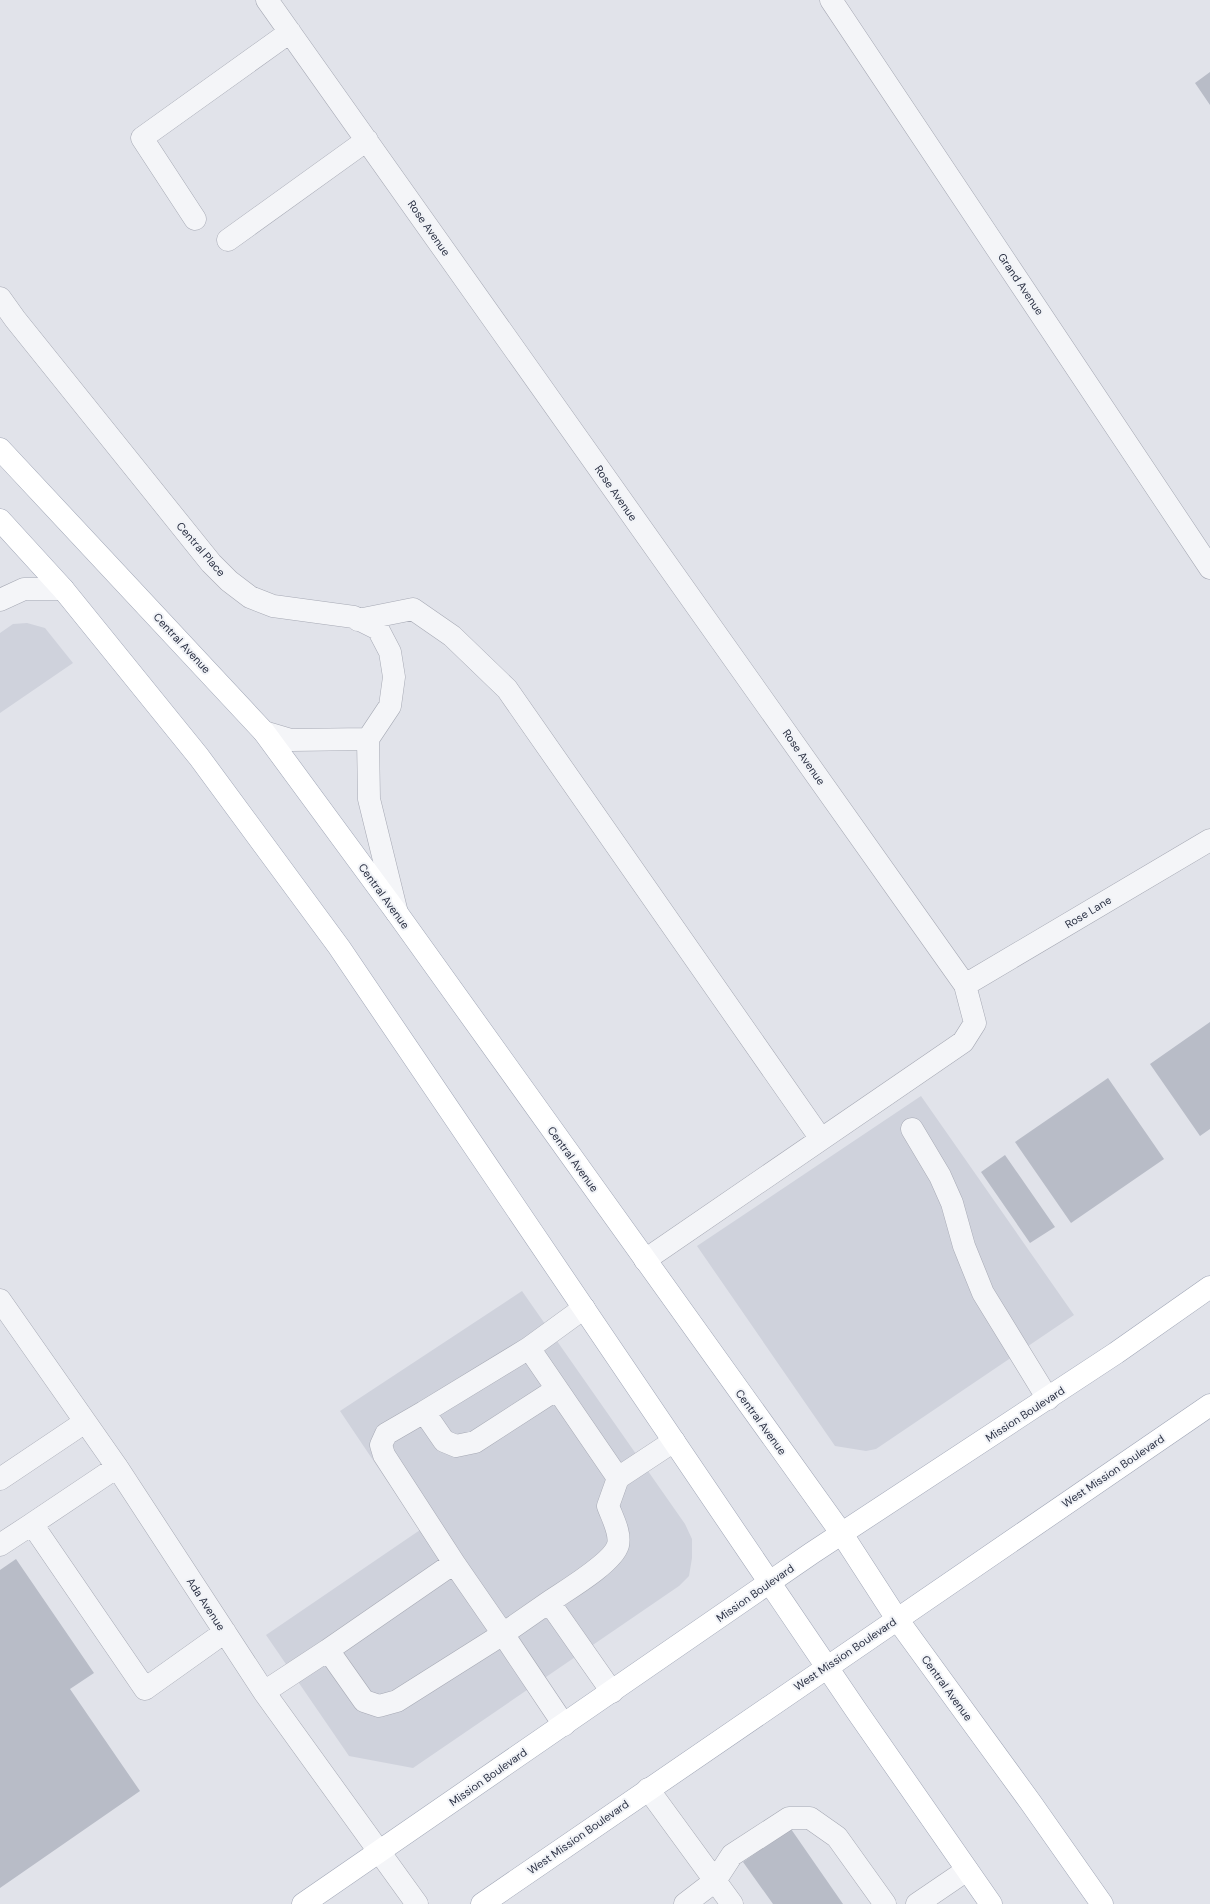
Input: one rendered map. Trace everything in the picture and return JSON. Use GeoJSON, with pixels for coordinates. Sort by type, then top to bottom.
{"type":"FeatureCollection","features":[{"type":"Feature","properties":{"kind":"main road","name":"Central Avenue"},"geometry":{"type":"LineString","coordinates":[[0,448],[264,732],[397,913],[842,1534],[896,1619],[1031,1803],[1102,1904]]}},
{"type":"Feature","properties":{"kind":"main road"},"geometry":{"type":"LineString","coordinates":[[0,520],[63,589],[199,757],[339,947],[770,1583],[991,1904]]}},
{"type":"Feature","properties":{"kind":"main road","name":"Mission Boulevard"},"geometry":{"type":"LineString","coordinates":[[303,1904],[842,1534],[1048,1398],[1210,1287]]}},
{"type":"Feature","properties":{"kind":"main road","name":"West Mission Boulevard"},"geometry":{"type":"LineString","coordinates":[[482,1904],[827,1666],[1210,1405]]}},
{"type":"Feature","properties":{"kind":"street","name":"Rose Avenue"},"geometry":{"type":"LineString","coordinates":[[267,0],[966,985]]}},
{"type":"Feature","properties":{"kind":"street","name":"Grand Avenue"},"geometry":{"type":"LineString","coordinates":[[831,0],[1210,568]]}},
{"type":"Feature","properties":{"kind":"street"},"geometry":{"type":"LineString","coordinates":[[195,219],[142,138],[290,32]]}},
{"type":"Feature","properties":{"kind":"street"},"geometry":{"type":"LineString","coordinates":[[228,240],[366,140]]}},
{"type":"Feature","properties":{"kind":"street","name":"Central Place"},"geometry":{"type":"LineString","coordinates":[[0,298],[15,319],[210,563],[229,581],[250,598],[273,606],[354,617],[378,630],[390,652],[394,677],[390,706],[368,739]]}},
{"type":"Feature","properties":{"kind":"street"},"geometry":{"type":"LineString","coordinates":[[0,600],[24,589],[63,589]]}},
{"type":"Feature","properties":{"kind":"street"},"geometry":{"type":"LineString","coordinates":[[358,620],[413,609],[452,636],[507,689],[821,1139]]}},
{"type":"Feature","properties":{"kind":"street"},"geometry":{"type":"LineString","coordinates":[[264,732],[291,740],[368,739],[369,798],[397,913]]}},
{"type":"Feature","properties":{"kind":"street","name":"Rose Lane"},"geometry":{"type":"LineString","coordinates":[[966,985],[1210,840]]}},
{"type":"Feature","properties":{"kind":"street"},"geometry":{"type":"LineString","coordinates":[[645,1260],[963,1042],[975,1023],[966,985]]}},
{"type":"Feature","properties":{"kind":"street"},"geometry":{"type":"LineString","coordinates":[[912,1130],[940,1176],[952,1203],[964,1246],[983,1293],[1048,1398]]}},
{"type":"Feature","properties":{"kind":"street","name":"Ada Avenue"},"geometry":{"type":"LineString","coordinates":[[0,1300],[117,1467],[264,1692],[417,1904]]}},
{"type":"Feature","properties":{"kind":"street"},"geometry":{"type":"LineString","coordinates":[[564,1725],[454,1563],[384,1455],[381,1445],[386,1434],[529,1348],[584,1308]]}},
{"type":"Feature","properties":{"kind":"street"},"geometry":{"type":"LineString","coordinates":[[529,1348],[618,1478]]}},
{"type":"Feature","properties":{"kind":"street"},"geometry":{"type":"LineString","coordinates":[[424,1412],[444,1441],[456,1446],[475,1442],[557,1389]]}},
{"type":"Feature","properties":{"kind":"street"},"geometry":{"type":"LineString","coordinates":[[0,1479],[85,1422]]}},
{"type":"Feature","properties":{"kind":"street"},"geometry":{"type":"LineString","coordinates":[[328,1650],[364,1701],[379,1706],[397,1701],[503,1634],[609,1560],[618,1545],[616,1527],[608,1506],[618,1478],[674,1440]]}},
{"type":"Feature","properties":{"kind":"street"},"geometry":{"type":"LineString","coordinates":[[0,1545],[117,1467]]}},
{"type":"Feature","properties":{"kind":"street"},"geometry":{"type":"LineString","coordinates":[[32,1524],[145,1689],[225,1632]]}},
{"type":"Feature","properties":{"kind":"street"},"geometry":{"type":"LineString","coordinates":[[264,1692],[328,1650],[454,1563]]}},
{"type":"Feature","properties":{"kind":"street"},"geometry":{"type":"LineString","coordinates":[[549,1602],[612,1692]]}},
{"type":"Feature","properties":{"kind":"street"},"geometry":{"type":"LineString","coordinates":[[648,1789],[732,1904]]}},
{"type":"Feature","properties":{"kind":"street"},"geometry":{"type":"LineString","coordinates":[[685,1904],[715,1881],[732,1855],[789,1818],[810,1818],[837,1837],[885,1904]]}},
{"type":"Feature","properties":{"kind":"street"},"geometry":{"type":"LineString","coordinates":[[917,1904],[967,1870]]}},
{"type":"Feature","properties":{"kind":"shaded area"},"geometry":{"type":"Polygon","coordinates":[[[27,623],[45,628],[73,663],[0,713],[0,633],[13,624],[27,623]]]}},
{"type":"Feature","properties":{"kind":"shaded area"},"geometry":{"type":"Polygon","coordinates":[[[921,1096],[1074,1315],[876,1449],[866,1451],[835,1446],[697,1246],[921,1096]]]}},
{"type":"Feature","properties":{"kind":"shaded area"},"geometry":{"type":"Polygon","coordinates":[[[522,1291],[685,1524],[692,1539],[692,1558],[689,1576],[679,1586],[413,1768],[349,1756],[266,1635],[420,1530],[340,1411],[522,1291]]]}},
{"type":"Feature","properties":{"kind":"building"},"geometry":{"type":"Polygon","coordinates":[[[1210,72],[1210,105],[1195,83],[1210,72]]]}},
{"type":"Feature","properties":{"kind":"building"},"geometry":{"type":"Polygon","coordinates":[[[1210,1022],[1210,1129],[1200,1136],[1150,1064],[1210,1022]]]}},
{"type":"Feature","properties":{"kind":"building"},"geometry":{"type":"Polygon","coordinates":[[[1108,1078],[1164,1159],[1071,1223],[1015,1142],[1108,1078]]]}},
{"type":"Feature","properties":{"kind":"building"},"geometry":{"type":"Polygon","coordinates":[[[1005,1155],[1055,1227],[1030,1243],[981,1172],[1005,1155]]]}},
{"type":"Feature","properties":{"kind":"building"},"geometry":{"type":"Polygon","coordinates":[[[16,1559],[94,1673],[70,1689],[140,1791],[0,1888],[0,1570],[16,1559]]]}},
{"type":"Feature","properties":{"kind":"building"},"geometry":{"type":"Polygon","coordinates":[[[791,1829],[843,1904],[773,1904],[743,1862],[791,1829]]]}}]}
